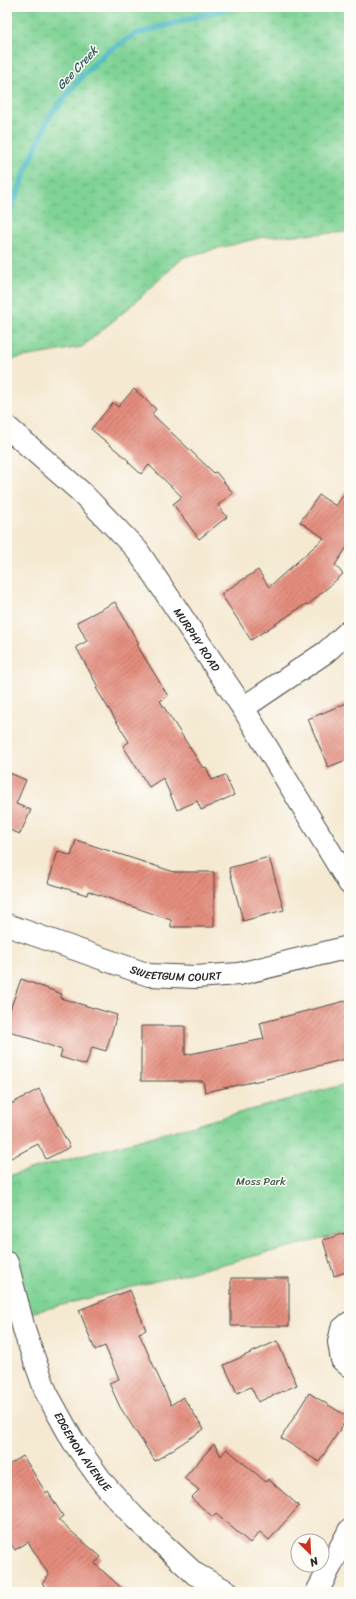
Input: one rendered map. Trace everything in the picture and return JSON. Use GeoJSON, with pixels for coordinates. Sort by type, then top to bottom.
{"type":"FeatureCollection","features":[{"type":"Feature","properties":{"kind":"street","name":"MURPHY ROAD"},"geometry":{"type":"LineString","coordinates":[[7,427],[81,492],[137,550],[243,708],[349,883]]}},
{"type":"Feature","properties":{"kind":"street"},"geometry":{"type":"LineString","coordinates":[[243,708],[326,652],[349,631]]}},
{"type":"Feature","properties":{"kind":"street","name":"SWEETGUM COURT"},"geometry":{"type":"LineString","coordinates":[[7,925],[150,975],[195,977],[239,974],[349,947]]}},
{"type":"Feature","properties":{"kind":"street","name":"EDGEMON AVENUE"},"geometry":{"type":"LineString","coordinates":[[7,1262],[26,1333],[46,1392],[73,1441],[103,1483],[136,1519],[195,1574],[228,1592]]}},
{"type":"Feature","properties":{"kind":"street"},"geometry":{"type":"LineString","coordinates":[[349,1324],[342,1329],[339,1342],[342,1360],[349,1366]]}},
{"type":"Feature","properties":{"kind":"street"},"geometry":{"type":"LineString","coordinates":[[317,1592],[349,1531]]}},
{"type":"Feature","properties":{"kind":"green space"},"geometry":{"type":"Polygon","coordinates":[[[7,7],[349,7],[349,232],[263,237],[184,257],[132,305],[82,347],[7,360],[7,7]]]}},
{"type":"Feature","properties":{"kind":"green space","name":"Moss Park"},"geometry":{"type":"Polygon","coordinates":[[[349,1083],[349,1232],[7,1319],[7,1176],[349,1083]]]}},
{"type":"Feature","properties":{"kind":"building"},"geometry":{"type":"Polygon","coordinates":[[[134,389],[156,409],[152,414],[214,473],[216,472],[233,493],[218,505],[227,517],[199,539],[173,504],[182,497],[149,465],[141,474],[128,462],[129,461],[91,429],[113,403],[118,407],[134,389]]]}},
{"type":"Feature","properties":{"kind":"building"},"geometry":{"type":"Polygon","coordinates":[[[349,486],[349,544],[335,565],[343,574],[308,605],[306,604],[251,640],[221,594],[258,570],[269,587],[324,538],[300,522],[319,495],[336,506],[349,486]]]}},
{"type":"Feature","properties":{"kind":"building"},"geometry":{"type":"Polygon","coordinates":[[[115,602],[139,644],[137,645],[168,696],[160,701],[203,768],[206,767],[212,780],[225,775],[234,795],[201,810],[197,801],[177,810],[163,778],[149,787],[123,746],[129,742],[96,688],[98,687],[76,647],[87,641],[77,622],[115,602]]]}},
{"type":"Feature","properties":{"kind":"building"},"geometry":{"type":"Polygon","coordinates":[[[349,702],[349,759],[328,767],[308,719],[349,702]]]}},
{"type":"Feature","properties":{"kind":"building"},"geometry":{"type":"Polygon","coordinates":[[[7,772],[26,780],[16,804],[31,810],[20,834],[7,829],[7,772]]]}},
{"type":"Feature","properties":{"kind":"building"},"geometry":{"type":"Polygon","coordinates":[[[76,840],[174,872],[214,872],[214,927],[171,927],[171,920],[88,891],[87,895],[48,883],[58,851],[71,856],[76,840]]]}},
{"type":"Feature","properties":{"kind":"building"},"geometry":{"type":"Polygon","coordinates":[[[269,857],[284,910],[243,921],[229,868],[269,857]]]}},
{"type":"Feature","properties":{"kind":"building"},"geometry":{"type":"Polygon","coordinates":[[[21,979],[62,994],[60,998],[117,1015],[106,1051],[92,1047],[86,1065],[60,1057],[62,1050],[7,1030],[7,1018],[21,979]]]}},
{"type":"Feature","properties":{"kind":"building"},"geometry":{"type":"Polygon","coordinates":[[[349,1000],[349,1058],[271,1078],[205,1092],[203,1081],[141,1081],[141,1026],[185,1026],[185,1055],[264,1039],[260,1023],[349,1000]]]}},
{"type":"Feature","properties":{"kind":"building"},"geometry":{"type":"Polygon","coordinates":[[[39,1089],[70,1147],[46,1159],[38,1144],[7,1160],[7,1106],[39,1089]]]}},
{"type":"Feature","properties":{"kind":"building"},"geometry":{"type":"Polygon","coordinates":[[[349,1232],[349,1271],[334,1276],[323,1240],[349,1232]]]}},
{"type":"Feature","properties":{"kind":"building"},"geometry":{"type":"Polygon","coordinates":[[[231,1278],[289,1278],[289,1326],[231,1326],[231,1278]]]}},
{"type":"Feature","properties":{"kind":"building"},"geometry":{"type":"Polygon","coordinates":[[[130,1290],[146,1330],[139,1333],[171,1405],[183,1397],[204,1429],[155,1461],[120,1407],[109,1383],[119,1379],[105,1346],[95,1350],[79,1310],[130,1290]]]}},
{"type":"Feature","properties":{"kind":"building"},"geometry":{"type":"Polygon","coordinates":[[[277,1341],[297,1385],[258,1402],[251,1387],[237,1393],[224,1365],[277,1341]]]}},
{"type":"Feature","properties":{"kind":"building"},"geometry":{"type":"Polygon","coordinates":[[[309,1393],[348,1417],[319,1462],[281,1438],[309,1393]]]}},
{"type":"Feature","properties":{"kind":"building"},"geometry":{"type":"Polygon","coordinates":[[[214,1444],[221,1456],[227,1449],[266,1482],[268,1479],[299,1506],[269,1540],[260,1532],[250,1543],[216,1514],[213,1517],[191,1498],[199,1490],[184,1478],[214,1444]]]}},
{"type":"Feature","properties":{"kind":"building"},"geometry":{"type":"Polygon","coordinates":[[[23,1456],[46,1493],[48,1492],[63,1516],[58,1520],[101,1557],[95,1564],[126,1592],[50,1592],[42,1584],[49,1575],[28,1542],[15,1550],[7,1538],[7,1466],[23,1456]]]}},
{"type":"Feature","properties":{"kind":"waterway","name":"Gee Creek"},"geometry":{"type":"LineString","coordinates":[[7,220],[26,170],[49,117],[83,75],[108,51],[136,34],[231,7]]}}]}
